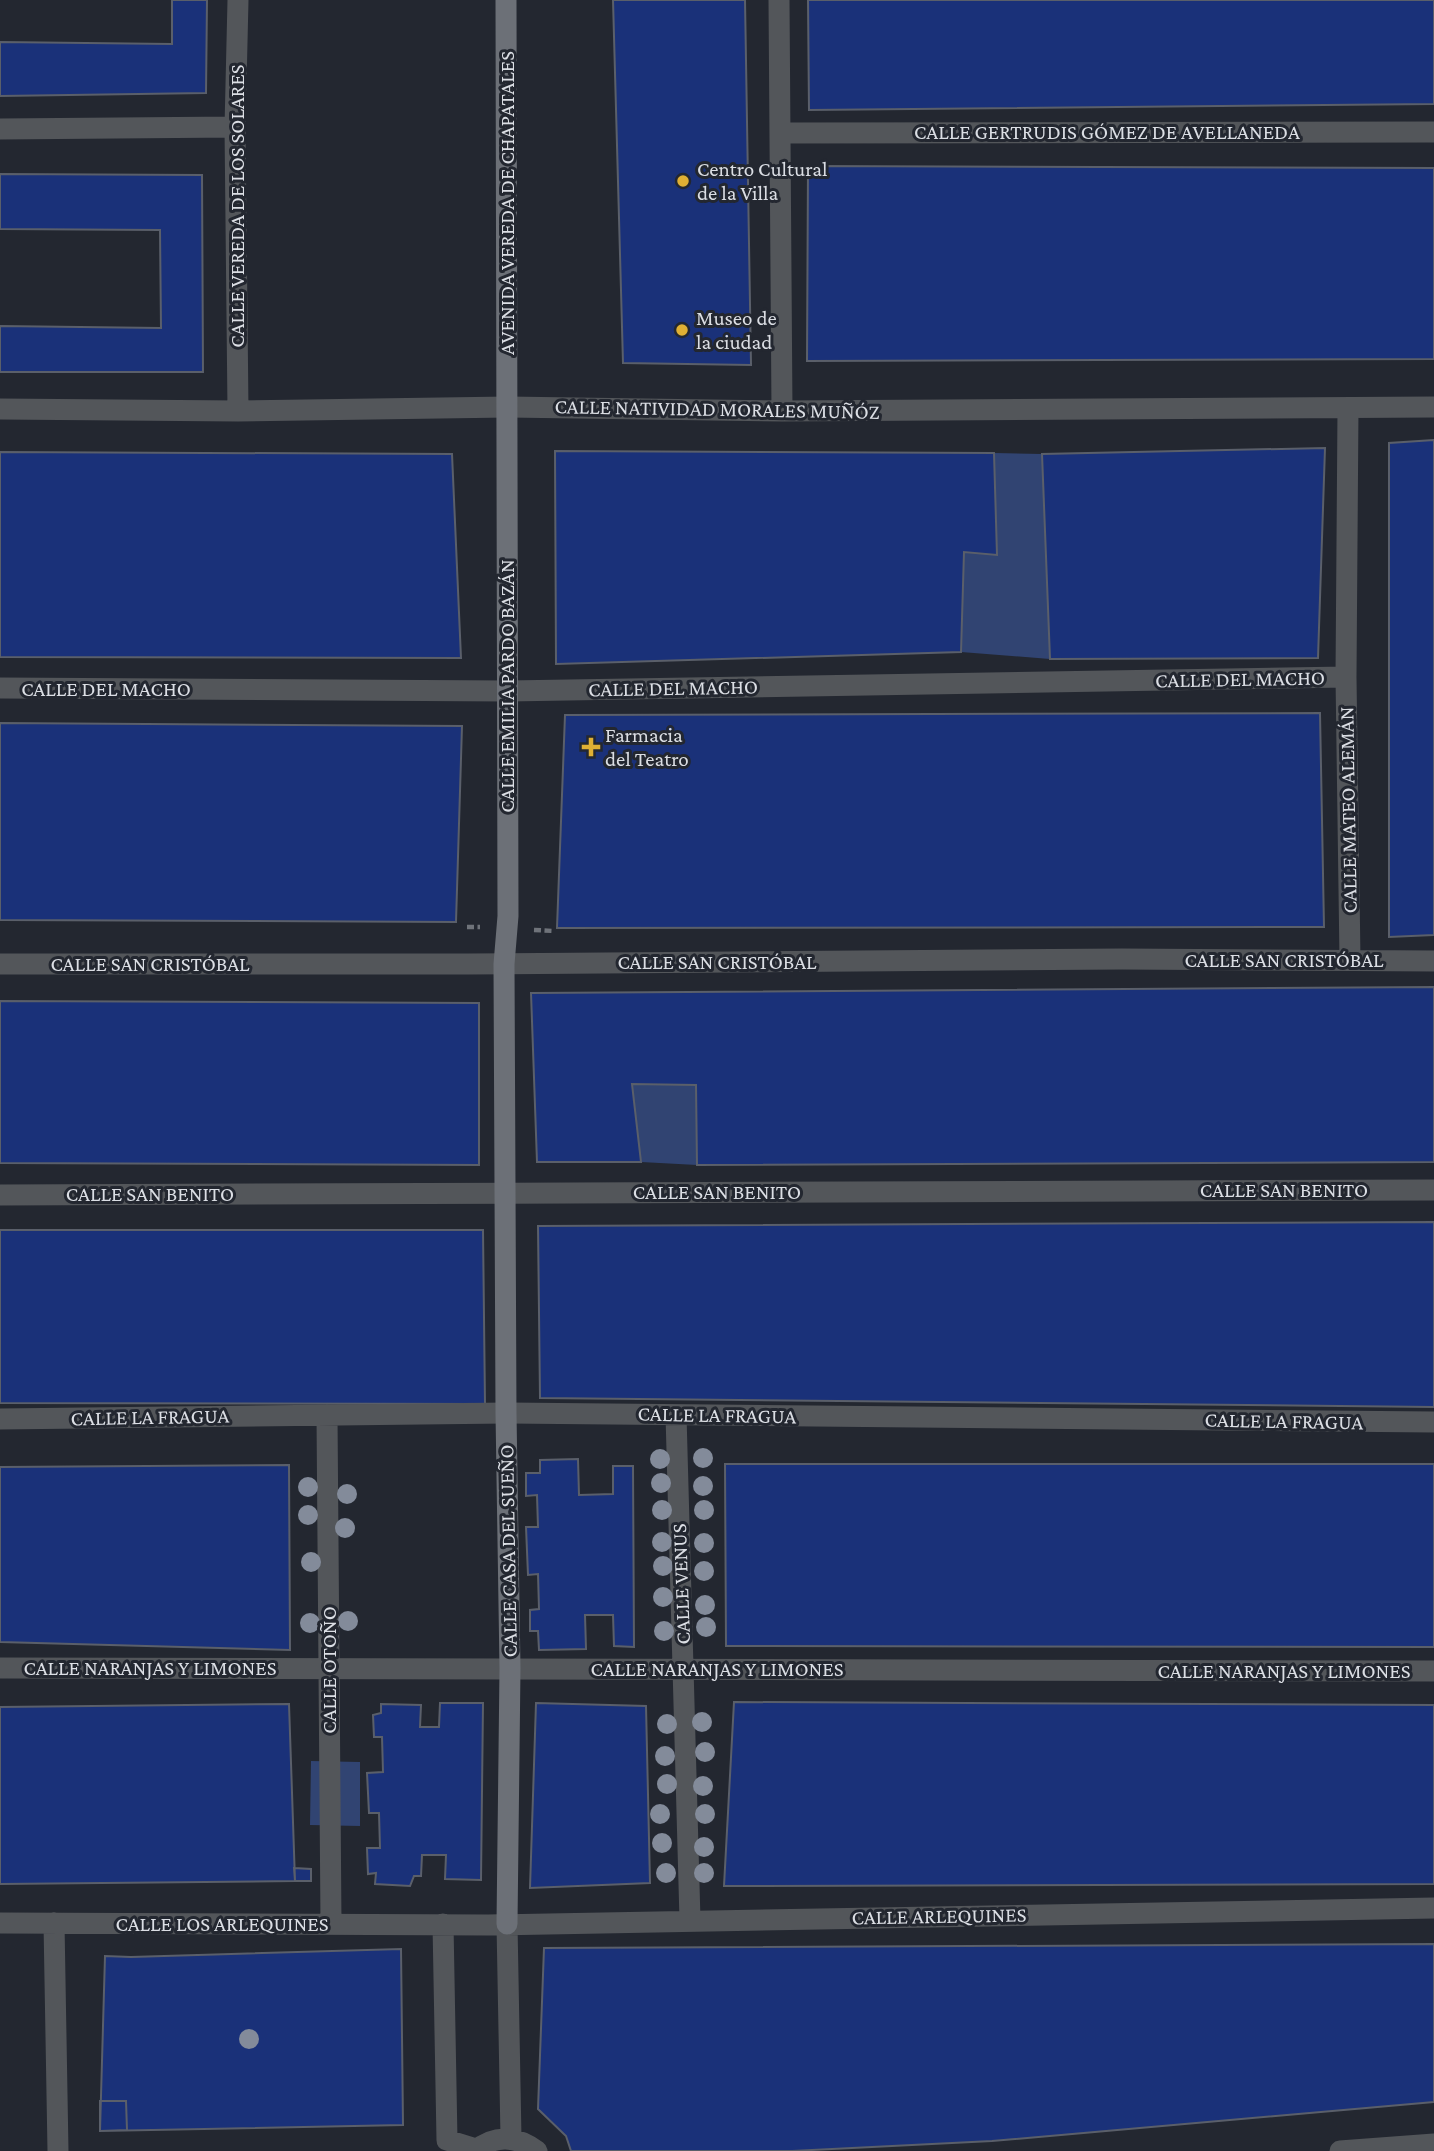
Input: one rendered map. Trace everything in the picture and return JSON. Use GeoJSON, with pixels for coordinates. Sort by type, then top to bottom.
{"type":"FeatureCollection","features":[{"type":"Feature","properties":{"kind":"street","name":"CALLE VEREDA DE LOS SOLARES"},"geometry":{"type":"LineString","coordinates":[[238,0],[238,411]]}},
{"type":"Feature","properties":{"kind":"street","name":"AVENIDA VEREDA DE CHAPATALES"},"geometry":{"type":"LineString","coordinates":[[506,0],[508,407]]}},
{"type":"Feature","properties":{"kind":"street"},"geometry":{"type":"LineString","coordinates":[[779,0],[782,411]]}},
{"type":"Feature","properties":{"kind":"street"},"geometry":{"type":"LineString","coordinates":[[0,129],[236,127]]}},
{"type":"Feature","properties":{"kind":"street","name":"CALLE GERTRUDIS GÓMEZ DE AVELLANEDA"},"geometry":{"type":"LineString","coordinates":[[780,133],[1434,132]]}},
{"type":"Feature","properties":{"kind":"street","name":"CALLE NATIVIDAD MORALES MUÑÓZ"},"geometry":{"type":"LineString","coordinates":[[0,409],[238,411],[508,407],[782,411],[1434,407]]}},
{"type":"Feature","properties":{"kind":"street","name":"CALLE EMILIA PARDO BAZÁN"},"geometry":{"type":"LineString","coordinates":[[504,964],[508,916],[508,407]]}},
{"type":"Feature","properties":{"kind":"street","name":"CALLE MATEO ALEMÁN"},"geometry":{"type":"LineString","coordinates":[[1348,408],[1346,677],[1350,960]]}},
{"type":"Feature","properties":{"kind":"street","name":"CALLE DEL MACHO"},"geometry":{"type":"LineString","coordinates":[[0,688],[506,691],[1346,677]]}},
{"type":"Feature","properties":{"kind":"street","name":"CALLE SAN CRISTÓBAL"},"geometry":{"type":"LineString","coordinates":[[0,964],[504,964],[1122,959],[1434,961]]}},
{"type":"Feature","properties":{"kind":"street","name":"CALLE CASA DEL SUEÑO"},"geometry":{"type":"LineString","coordinates":[[504,964],[510,1668],[507,1923],[511,2138]]}},
{"type":"Feature","properties":{"kind":"street","name":"CALLE SAN BENITO"},"geometry":{"type":"LineString","coordinates":[[0,1195],[1434,1190]]}},
{"type":"Feature","properties":{"kind":"street","name":"CALLE LA FRAGUA"},"geometry":{"type":"LineString","coordinates":[[0,1419],[506,1413],[1434,1422]]}},
{"type":"Feature","properties":{"kind":"street","name":"CALLE OTOÑO"},"geometry":{"type":"LineString","coordinates":[[327,1415],[331,1924]]}},
{"type":"Feature","properties":{"kind":"street","name":"CALLE VENUS"},"geometry":{"type":"LineString","coordinates":[[676,1415],[690,1920]]}},
{"type":"Feature","properties":{"kind":"street","name":"CALLE NARANJAS Y LIMONES"},"geometry":{"type":"LineString","coordinates":[[0,1668],[1434,1671]]}},
{"type":"Feature","properties":{"kind":"street","name":"CALLE ARLEQUINES"},"geometry":{"type":"LineString","coordinates":[[443,1924],[1434,1908]]}},
{"type":"Feature","properties":{"kind":"street","name":"CALLE LOS ARLEQUINES"},"geometry":{"type":"LineString","coordinates":[[0,1923],[443,1924]]}},
{"type":"Feature","properties":{"kind":"street"},"geometry":{"type":"LineString","coordinates":[[54,1923],[58,2151]]}},
{"type":"Feature","properties":{"kind":"street"},"geometry":{"type":"LineString","coordinates":[[443,1924],[447,2140],[475,2150],[486,2142],[511,2138],[537,2151]]}},
{"type":"Feature","properties":{"kind":"street"},"geometry":{"type":"LineString","coordinates":[[1340,2151],[1434,2144]]}},
{"type":"Feature","properties":{"kind":"shaded area"},"geometry":{"type":"Polygon","coordinates":[[[994,453],[1042,454],[1050,659],[961,652],[964,552],[997,554],[994,453]]]}},
{"type":"Feature","properties":{"kind":"shaded area"},"geometry":{"type":"Polygon","coordinates":[[[632,1084],[696,1085],[697,1165],[641,1162],[632,1084]]]}},
{"type":"Feature","properties":{"kind":"shaded area"},"geometry":{"type":"Polygon","coordinates":[[[311,1761],[360,1762],[360,1826],[310,1825],[311,1761]]]}},
{"type":"Feature","properties":{"kind":"building"},"geometry":{"type":"Polygon","coordinates":[[[172,0],[207,0],[206,93],[0,96],[0,42],[172,44],[172,0]]]}},
{"type":"Feature","properties":{"kind":"building","name":"Centro Cultural de la Villa"},"geometry":{"type":"Polygon","coordinates":[[[613,0],[745,0],[751,365],[623,363],[613,0]]]}},
{"type":"Feature","properties":{"kind":"building"},"geometry":{"type":"Polygon","coordinates":[[[808,0],[1434,0],[1434,104],[809,110],[808,0]]]}},
{"type":"Feature","properties":{"kind":"building"},"geometry":{"type":"Polygon","coordinates":[[[808,166],[1434,168],[1434,359],[807,361],[808,166]]]}},
{"type":"Feature","properties":{"kind":"building"},"geometry":{"type":"Polygon","coordinates":[[[0,174],[202,175],[203,372],[0,372],[0,326],[161,328],[160,230],[0,229],[0,174]]]}},
{"type":"Feature","properties":{"kind":"building"},"geometry":{"type":"Polygon","coordinates":[[[1434,440],[1434,935],[1389,937],[1389,443],[1434,440]]]}},
{"type":"Feature","properties":{"kind":"building"},"geometry":{"type":"Polygon","coordinates":[[[1325,448],[1318,658],[1050,659],[1042,454],[1325,448]]]}},
{"type":"Feature","properties":{"kind":"building"},"geometry":{"type":"Polygon","coordinates":[[[555,451],[994,453],[997,555],[964,552],[961,652],[556,664],[555,451]]]}},
{"type":"Feature","properties":{"kind":"building"},"geometry":{"type":"Polygon","coordinates":[[[0,452],[452,454],[461,658],[0,657],[0,452]]]}},
{"type":"Feature","properties":{"kind":"building"},"geometry":{"type":"Polygon","coordinates":[[[1320,713],[1324,927],[557,928],[565,715],[1320,713]]]}},
{"type":"Feature","properties":{"kind":"building"},"geometry":{"type":"Polygon","coordinates":[[[0,723],[462,726],[456,922],[0,920],[0,723]]]}},
{"type":"Feature","properties":{"kind":"building"},"geometry":{"type":"Polygon","coordinates":[[[1434,987],[1434,1162],[697,1165],[696,1085],[632,1084],[641,1162],[537,1162],[531,993],[1434,987]]]}},
{"type":"Feature","properties":{"kind":"building"},"geometry":{"type":"Polygon","coordinates":[[[0,1001],[479,1003],[479,1165],[0,1163],[0,1001]]]}},
{"type":"Feature","properties":{"kind":"building"},"geometry":{"type":"Polygon","coordinates":[[[1434,1222],[1434,1407],[540,1398],[538,1226],[1434,1222]]]}},
{"type":"Feature","properties":{"kind":"building"},"geometry":{"type":"Polygon","coordinates":[[[0,1230],[483,1230],[485,1404],[0,1403],[0,1230]]]}},
{"type":"Feature","properties":{"kind":"building"},"geometry":{"type":"Polygon","coordinates":[[[578,1459],[579,1495],[613,1494],[613,1466],[633,1466],[634,1647],[614,1646],[613,1615],[585,1615],[586,1649],[539,1650],[538,1631],[530,1631],[530,1610],[539,1609],[538,1574],[528,1575],[526,1527],[538,1527],[537,1495],[526,1496],[526,1473],[540,1473],[540,1460],[578,1459]]]}},
{"type":"Feature","properties":{"kind":"building"},"geometry":{"type":"Polygon","coordinates":[[[725,1464],[1434,1464],[1434,1647],[726,1646],[725,1464]]]}},
{"type":"Feature","properties":{"kind":"building"},"geometry":{"type":"Polygon","coordinates":[[[289,1465],[290,1650],[0,1642],[0,1467],[289,1465]]]}},
{"type":"Feature","properties":{"kind":"building"},"geometry":{"type":"Polygon","coordinates":[[[734,1702],[1434,1705],[1434,1884],[724,1886],[734,1702]]]}},
{"type":"Feature","properties":{"kind":"building"},"geometry":{"type":"Polygon","coordinates":[[[440,1703],[483,1703],[481,1880],[445,1879],[446,1855],[422,1855],[421,1876],[414,1876],[410,1886],[375,1884],[376,1873],[368,1874],[367,1848],[380,1848],[379,1813],[369,1813],[367,1773],[383,1772],[382,1737],[374,1737],[373,1715],[381,1713],[381,1704],[421,1705],[420,1727],[439,1727],[440,1703]]]}},
{"type":"Feature","properties":{"kind":"building"},"geometry":{"type":"Polygon","coordinates":[[[536,1703],[646,1706],[650,1883],[530,1888],[536,1703]]]}},
{"type":"Feature","properties":{"kind":"building"},"geometry":{"type":"Polygon","coordinates":[[[289,1704],[295,1881],[0,1884],[0,1707],[289,1704]]]}},
{"type":"Feature","properties":{"kind":"building"},"geometry":{"type":"Polygon","coordinates":[[[294,1868],[311,1869],[311,1881],[295,1881],[294,1868]]]}},
{"type":"Feature","properties":{"kind":"building"},"geometry":{"type":"Polygon","coordinates":[[[1434,1944],[1434,2102],[992,2141],[792,2151],[571,2151],[566,2136],[538,2109],[544,1948],[1434,1944]]]}},
{"type":"Feature","properties":{"kind":"building"},"geometry":{"type":"Polygon","coordinates":[[[401,1949],[403,2125],[100,2131],[105,1956],[401,1949]]]}},
{"type":"Feature","properties":{"kind":"building"},"geometry":{"type":"Polygon","coordinates":[[[100,2101],[126,2101],[127,2130],[100,2131],[100,2101]]]}},
{"type":"Feature","properties":{"kind":"place","name":"Centro Cultural de la Villa"},"geometry":{"type":"Point","coordinates":[683,181]}},
{"type":"Feature","properties":{"kind":"place","name":"Museo de la ciudad"},"geometry":{"type":"Point","coordinates":[682,330]}},
{"type":"Feature","properties":{"kind":"place","name":"Farmacia del Teatro"},"geometry":{"type":"Point","coordinates":[591,747]}}]}
